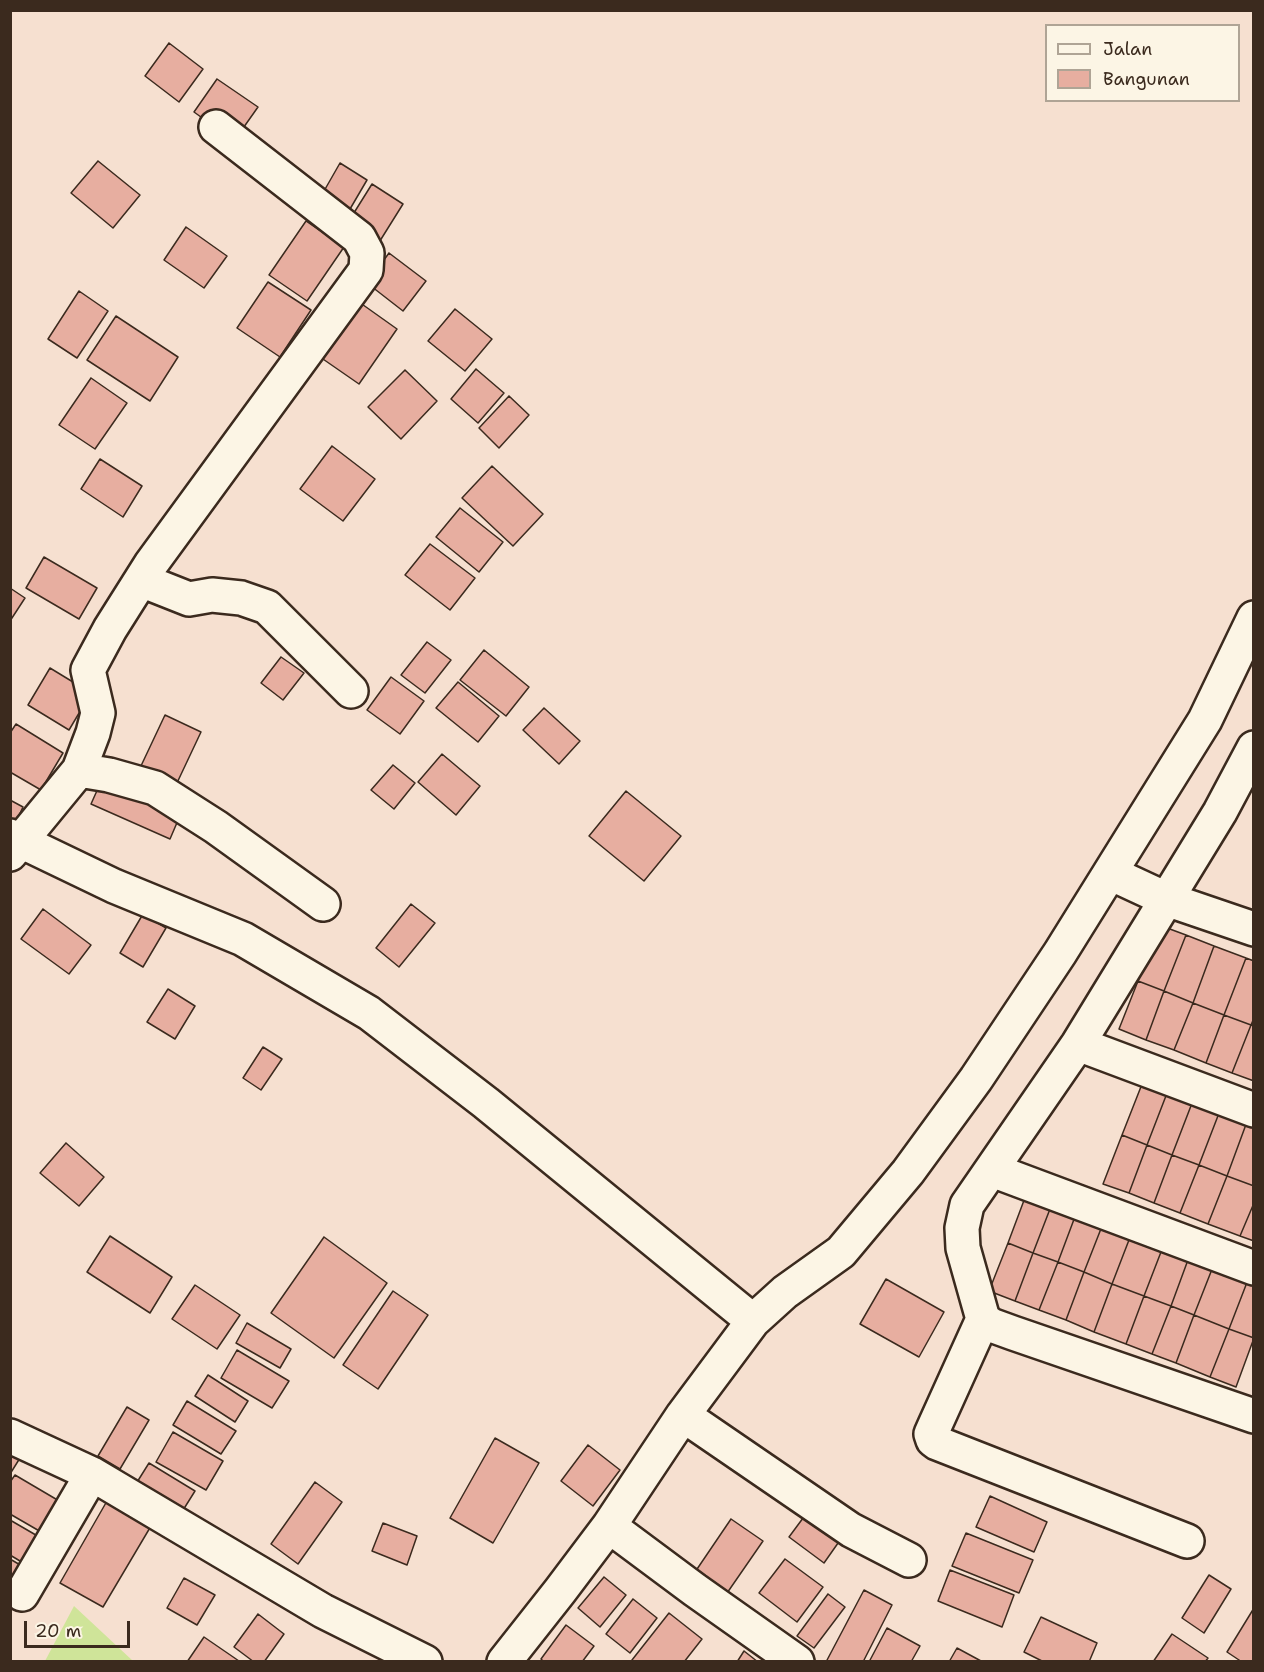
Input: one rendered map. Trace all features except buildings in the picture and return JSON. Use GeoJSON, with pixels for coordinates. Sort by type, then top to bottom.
{"type":"FeatureCollection","features":[{"type":"Feature","properties":{"kind":"street"},"geometry":{"type":"LineString","coordinates":[[216,127],[359,238],[367,253],[366,270],[141,580],[110,629],[88,670],[98,713],[79,770],[14,844],[243,939],[369,1013],[486,1103],[753,1321]]}},
{"type":"Feature","properties":{"kind":"street"},"geometry":{"type":"LineString","coordinates":[[141,580],[189,599],[212,595],[241,598],[267,607],[351,691]]}},
{"type":"Feature","properties":{"kind":"street"},"geometry":{"type":"LineString","coordinates":[[504,1662],[609,1526],[683,1415],[753,1321],[785,1292],[841,1252],[908,1172],[976,1079],[1110,873],[1204,720],[1254,618]]}},
{"type":"Feature","properties":{"kind":"street"},"geometry":{"type":"LineString","coordinates":[[1254,748],[1220,812],[1078,1044],[967,1205],[962,1228],[963,1248],[983,1319],[991,1325],[1254,1416]]}},
{"type":"Feature","properties":{"kind":"street"},"geometry":{"type":"LineString","coordinates":[[79,770],[109,775],[155,788],[216,827],[323,904]]}},
{"type":"Feature","properties":{"kind":"street"},"geometry":{"type":"LineString","coordinates":[[1110,873],[1166,899],[1254,929]]}},
{"type":"Feature","properties":{"kind":"street"},"geometry":{"type":"LineString","coordinates":[[1078,1044],[1254,1110]]}},
{"type":"Feature","properties":{"kind":"street"},"geometry":{"type":"LineString","coordinates":[[992,1170],[1254,1268]]}},
{"type":"Feature","properties":{"kind":"street"},"geometry":{"type":"LineString","coordinates":[[983,1319],[935,1425],[933,1440],[1187,1541]]}},
{"type":"Feature","properties":{"kind":"street"},"geometry":{"type":"LineString","coordinates":[[683,1415],[851,1530],[909,1560]]}},
{"type":"Feature","properties":{"kind":"street"},"geometry":{"type":"LineString","coordinates":[[10,1436],[92,1474],[324,1611],[425,1662]]}},
{"type":"Feature","properties":{"kind":"street"},"geometry":{"type":"LineString","coordinates":[[22,1594],[92,1474]]}},
{"type":"Feature","properties":{"kind":"street"},"geometry":{"type":"LineString","coordinates":[[609,1526],[797,1662]]}},
{"type":"Feature","properties":{"kind":"green space"},"geometry":{"type":"Polygon","coordinates":[[[74,1606],[133,1661],[45,1661],[74,1606]]]}}]}
